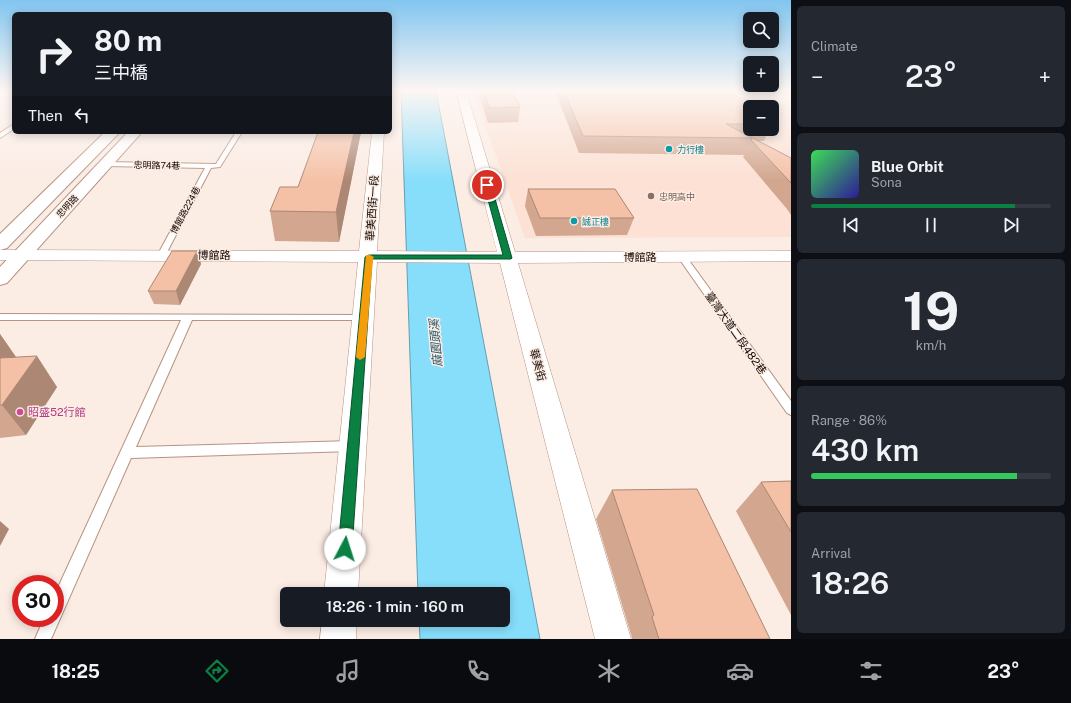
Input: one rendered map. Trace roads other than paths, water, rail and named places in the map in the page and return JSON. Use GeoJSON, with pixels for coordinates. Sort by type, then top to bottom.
{"type":"FeatureCollection","features":[{"type":"Feature","properties":{"kind":"main road","name":"忠明路"},"geometry":{"type":"LineString","coordinates":[[0,244],[111,134]]}},
{"type":"Feature","properties":{"kind":"main road","name":"忠明路"},"geometry":{"type":"LineString","coordinates":[[0,279],[133,134]]}},
{"type":"Feature","properties":{"kind":"street","name":"華美街"},"geometry":{"type":"LineString","coordinates":[[468,121],[499,258],[613,639]]}},
{"type":"Feature","properties":{"kind":"street","name":"華美西街一段"},"geometry":{"type":"LineString","coordinates":[[342,587],[364,317],[374,257],[378,134]]}},
{"type":"Feature","properties":{"kind":"street","name":"博館路"},"geometry":{"type":"LineString","coordinates":[[0,255],[162,254],[499,258],[791,256]]}},
{"type":"Feature","properties":{"kind":"street"},"geometry":{"type":"LineString","coordinates":[[338,639],[339,627]]}},
{"type":"Feature","properties":{"kind":"lane"},"geometry":{"type":"LineString","coordinates":[[0,136],[12,127]]}},
{"type":"Feature","properties":{"kind":"lane"},"geometry":{"type":"LineString","coordinates":[[209,166],[218,166],[238,134]]}},
{"type":"Feature","properties":{"kind":"lane","name":"忠明路74巷"},"geometry":{"type":"LineString","coordinates":[[106,164],[209,166]]}},
{"type":"Feature","properties":{"kind":"lane","name":"博館路224巷"},"geometry":{"type":"LineString","coordinates":[[162,254],[209,166]]}},
{"type":"Feature","properties":{"kind":"lane","name":"臺灣大道二段482巷"},"geometry":{"type":"LineString","coordinates":[[682,256],[791,410]]}},
{"type":"Feature","properties":{"kind":"lane"},"geometry":{"type":"LineString","coordinates":[[0,317],[364,317]]}},
{"type":"Feature","properties":{"kind":"lane"},"geometry":{"type":"LineString","coordinates":[[64,592],[188,317]]}},
{"type":"Feature","properties":{"kind":"lane"},"geometry":{"type":"LineString","coordinates":[[127,452],[353,446]]}},
{"type":"Feature","properties":{"kind":"lane"},"geometry":{"type":"LineString","coordinates":[[43,639],[48,627]]}},
{"type":"Feature","properties":{"kind":"water","name":"麻園頭溪"},"geometry":{"type":"Polygon","coordinates":[[[402,121],[442,121],[540,639],[420,639],[419,627],[510,627],[510,587],[418,587],[402,121]]]}},
{"type":"Feature","properties":{"kind":"place","name":"力行樓"},"geometry":{"type":"Point","coordinates":[669,149]}},
{"type":"Feature","properties":{"kind":"place","name":"忠明高中"},"geometry":{"type":"Point","coordinates":[651,196]}},
{"type":"Feature","properties":{"kind":"place","name":"誠正樓"},"geometry":{"type":"Point","coordinates":[574,221]}},
{"type":"Feature","properties":{"kind":"place","name":"昭盛52行館"},"geometry":{"type":"Point","coordinates":[20,412]}}]}
